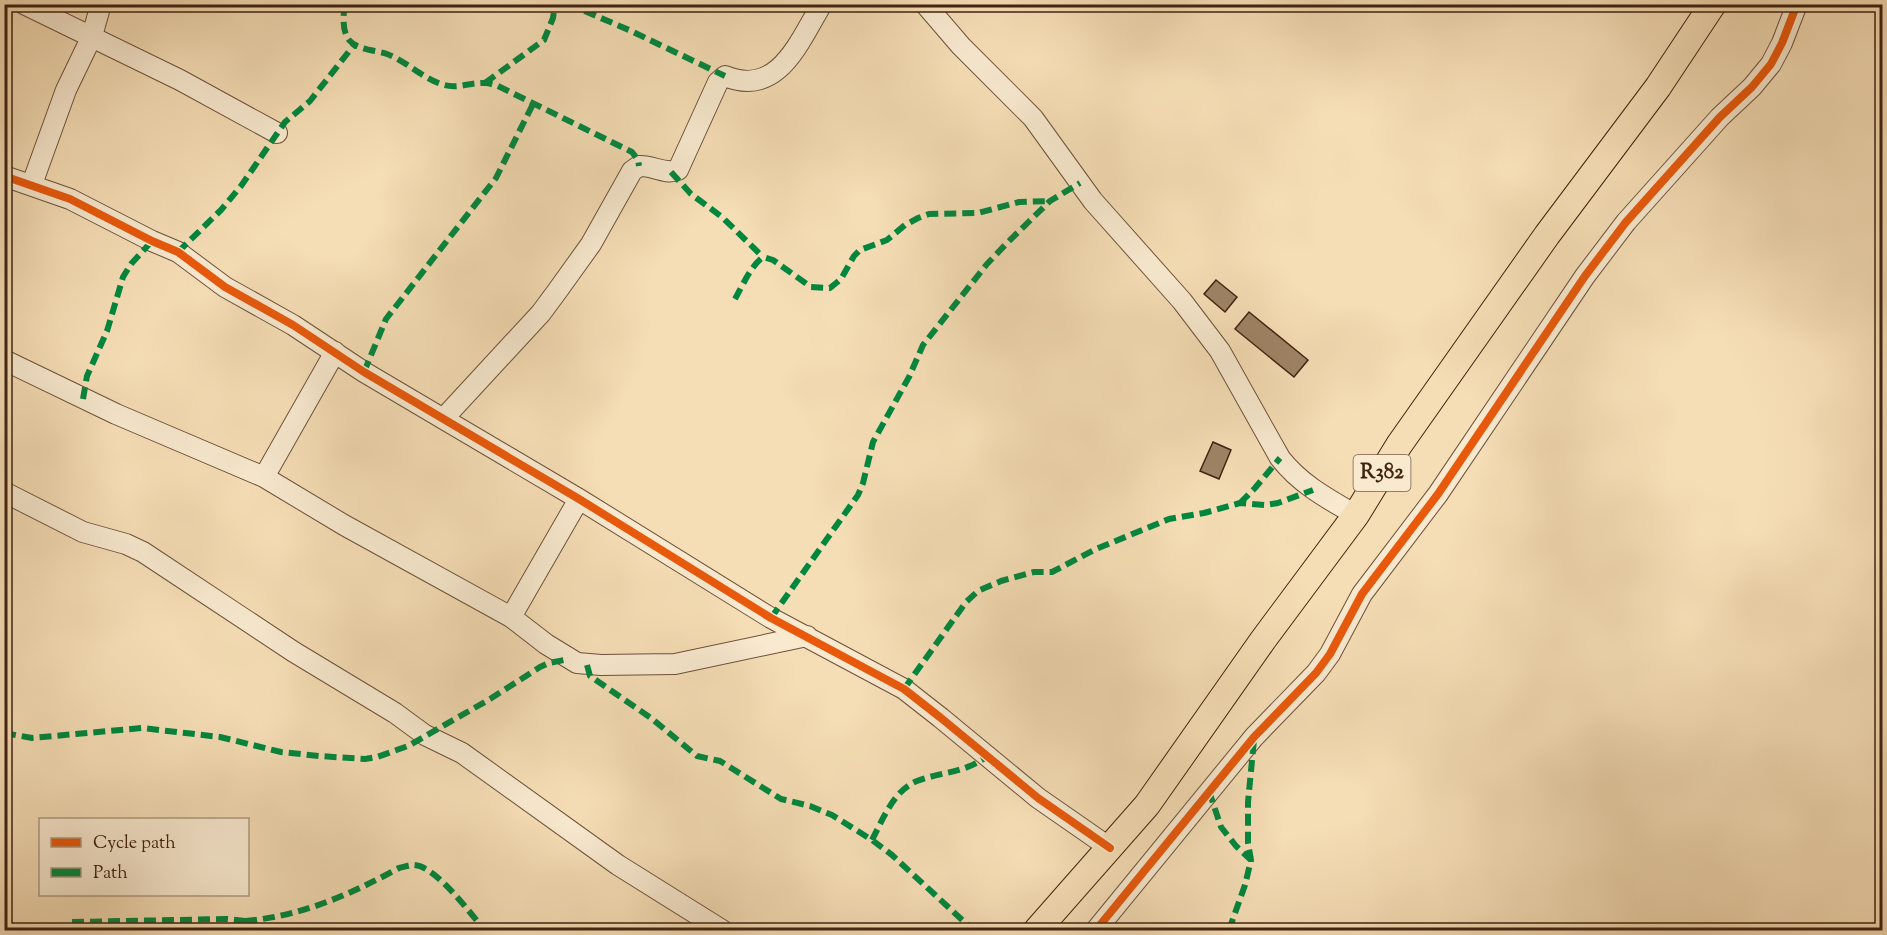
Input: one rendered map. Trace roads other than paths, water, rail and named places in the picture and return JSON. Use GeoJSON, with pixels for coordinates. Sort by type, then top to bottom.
{"type":"FeatureCollection","features":[{"type":"Feature","properties":{"kind":"main road","name":"R382"},"geometry":{"type":"LineString","coordinates":[[1037,930],[1147,805],[1263,640],[1356,515],[1399,446],[1547,235],[1658,87],[1713,4]]}},
{"type":"Feature","properties":{"kind":"street"},"geometry":{"type":"LineString","coordinates":[[24,4],[180,80],[277,133]]}},
{"type":"Feature","properties":{"kind":"street"},"geometry":{"type":"LineString","coordinates":[[32,184],[66,90],[92,36],[101,4]]}},
{"type":"Feature","properties":{"kind":"street"},"geometry":{"type":"LineString","coordinates":[[444,418],[541,313],[591,244],[632,171],[644,165],[664,172],[678,170],[718,82],[725,76],[754,81],[771,75],[783,65],[801,43],[822,4]]}},
{"type":"Feature","properties":{"kind":"street"},"geometry":{"type":"LineString","coordinates":[[925,4],[961,46],[1033,118],[1093,201],[1182,302],[1220,351],[1290,472],[1313,490],[1356,515]]}},
{"type":"Feature","properties":{"kind":"street"},"geometry":{"type":"LineString","coordinates":[[1096,930],[1123,900],[1165,844],[1254,737],[1323,663],[1362,594],[1444,484],[1586,276],[1626,222],[1771,64],[1797,4]]}},
{"type":"Feature","properties":{"kind":"street"},"geometry":{"type":"LineString","coordinates":[[4,176],[32,184],[102,214],[178,252],[225,286],[293,325],[364,372],[579,499],[771,618],[904,689],[1038,798],[1110,848]]}},
{"type":"Feature","properties":{"kind":"street"},"geometry":{"type":"LineString","coordinates":[[264,477],[335,352]]}},
{"type":"Feature","properties":{"kind":"street"},"geometry":{"type":"LineString","coordinates":[[4,360],[116,414],[264,477],[344,525],[511,617],[569,659],[587,665],[675,664],[807,636]]}},
{"type":"Feature","properties":{"kind":"street"},"geometry":{"type":"LineString","coordinates":[[4,492],[83,532],[126,544],[143,552],[294,652],[395,713],[425,735],[462,753],[618,865],[722,930]]}},
{"type":"Feature","properties":{"kind":"street"},"geometry":{"type":"LineString","coordinates":[[511,617],[579,499]]}}]}
